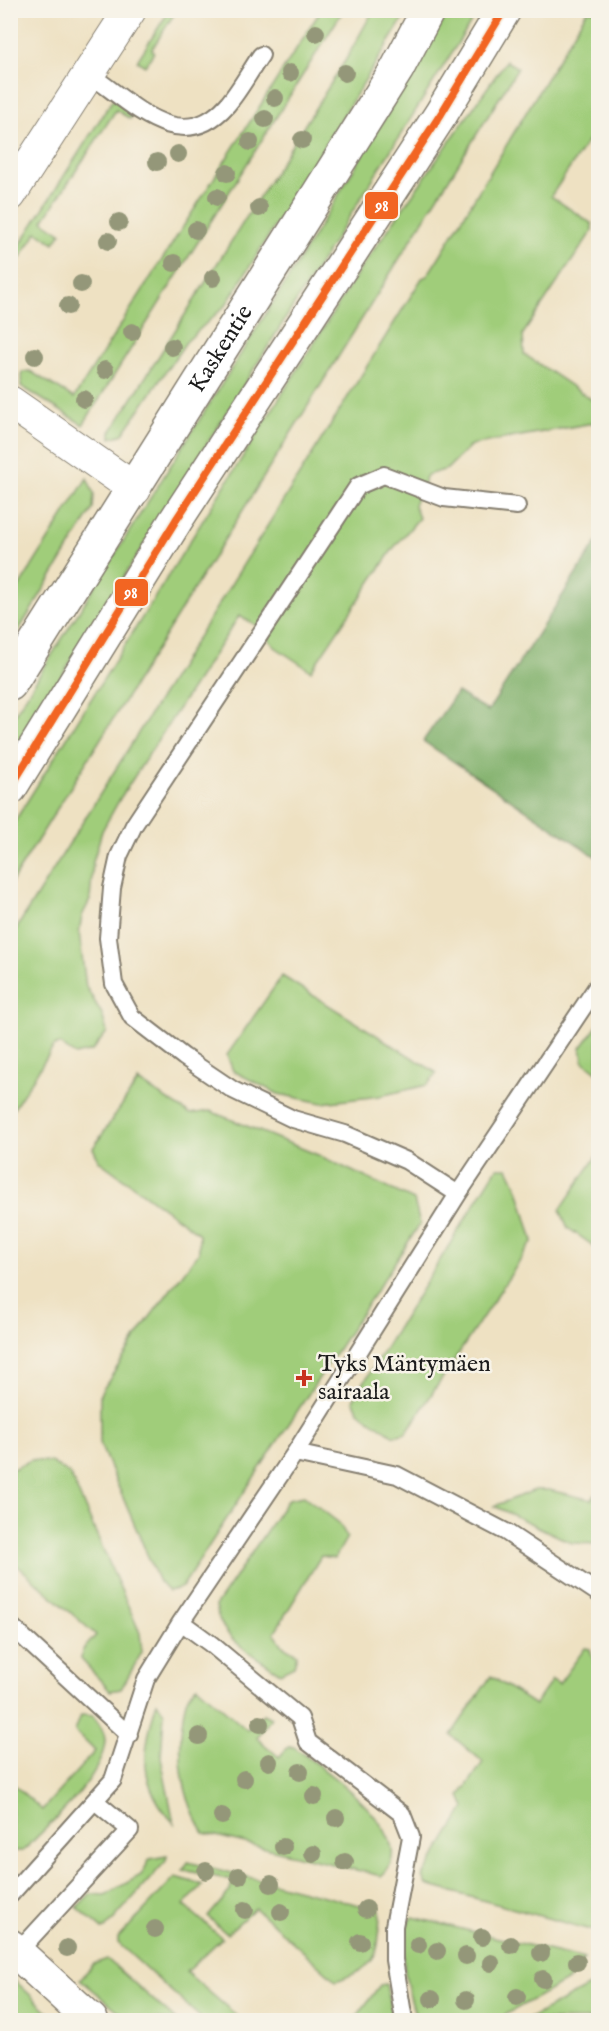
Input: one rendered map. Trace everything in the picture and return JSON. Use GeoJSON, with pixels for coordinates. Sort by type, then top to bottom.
{"type":"FeatureCollection","features":[{"type":"Feature","properties":{"kind":"main road","name":"Kaskentie"},"geometry":{"type":"LineString","coordinates":[[10,684],[135,489],[397,69],[428,10]]}},
{"type":"Feature","properties":{"kind":"main road"},"geometry":{"type":"LineString","coordinates":[[10,788],[176,520],[441,114],[504,10]]}},
{"type":"Feature","properties":{"kind":"main road"},"geometry":{"type":"LineString","coordinates":[[14,1949],[92,2020]]}},
{"type":"Feature","properties":{"kind":"street"},"geometry":{"type":"LineString","coordinates":[[10,195],[130,10]]}},
{"type":"Feature","properties":{"kind":"street"},"geometry":{"type":"LineString","coordinates":[[10,402],[135,489]]}},
{"type":"Feature","properties":{"kind":"lane"},"geometry":{"type":"LineString","coordinates":[[89,74],[157,121],[174,128],[183,128],[208,120],[222,110],[261,55]]}},
{"type":"Feature","properties":{"kind":"lane"},"geometry":{"type":"LineString","coordinates":[[458,1194],[407,1161],[345,1134],[293,1119],[233,1090],[184,1057],[132,1017],[114,984],[108,938],[112,888],[119,856],[134,825],[358,486],[384,475],[444,498],[517,506]]}},
{"type":"Feature","properties":{"kind":"lane"},"geometry":{"type":"LineString","coordinates":[[10,1895],[113,1780],[129,1735],[141,1688],[181,1622],[295,1453],[458,1194],[598,985]]}},
{"type":"Feature","properties":{"kind":"lane"},"geometry":{"type":"LineString","coordinates":[[295,1453],[397,1475],[506,1532],[598,1593]]}},
{"type":"Feature","properties":{"kind":"lane"},"geometry":{"type":"LineString","coordinates":[[181,1622],[212,1644],[300,1718],[308,1742],[402,1814],[411,1837],[394,1926],[394,1948],[405,2020]]}},
{"type":"Feature","properties":{"kind":"lane"},"geometry":{"type":"LineString","coordinates":[[10,1625],[129,1735]]}},
{"type":"Feature","properties":{"kind":"lane"},"geometry":{"type":"LineString","coordinates":[[14,1949],[130,1830],[95,1801]]}},
{"type":"Feature","properties":{"kind":"green space"},"geometry":{"type":"Polygon","coordinates":[[[321,10],[343,11],[83,425],[21,386],[22,372],[30,371],[74,398],[321,10]]]}},
{"type":"Feature","properties":{"kind":"green space"},"geometry":{"type":"Polygon","coordinates":[[[169,11],[176,11],[152,49],[154,52],[145,66],[137,61],[169,11]]]}},
{"type":"Feature","properties":{"kind":"green space"},"geometry":{"type":"Polygon","coordinates":[[[373,11],[408,11],[226,305],[186,342],[123,434],[111,438],[111,432],[345,61],[373,11]]]}},
{"type":"Feature","properties":{"kind":"green space"},"geometry":{"type":"Polygon","coordinates":[[[449,11],[478,11],[11,757],[11,720],[287,280],[449,11]]]}},
{"type":"Feature","properties":{"kind":"green space"},"geometry":{"type":"Polygon","coordinates":[[[587,11],[598,11],[598,126],[551,196],[592,224],[592,231],[523,334],[524,354],[598,404],[598,422],[471,445],[447,469],[427,475],[414,505],[419,518],[392,550],[311,671],[275,647],[256,625],[239,616],[121,797],[102,831],[93,862],[90,900],[82,916],[79,932],[86,987],[102,1014],[107,1032],[92,1051],[75,1055],[59,1044],[54,1046],[11,1113],[11,937],[422,278],[427,276],[441,254],[587,11]]]}},
{"type":"Feature","properties":{"kind":"green space"},"geometry":{"type":"Polygon","coordinates":[[[506,61],[518,68],[11,883],[11,827],[359,271],[506,61]]]}},
{"type":"Feature","properties":{"kind":"green space"},"geometry":{"type":"Polygon","coordinates":[[[113,99],[134,113],[130,119],[116,110],[43,221],[61,233],[54,243],[37,232],[11,272],[11,259],[113,99]]]}},
{"type":"Feature","properties":{"kind":"green space"},"geometry":{"type":"Polygon","coordinates":[[[87,478],[94,494],[93,509],[11,643],[11,600],[87,478]]]}},
{"type":"Feature","properties":{"kind":"green space"},"geometry":{"type":"Polygon","coordinates":[[[598,540],[598,858],[423,741],[457,692],[488,711],[598,540]]]}},
{"type":"Feature","properties":{"kind":"green space"},"geometry":{"type":"Polygon","coordinates":[[[282,976],[437,1073],[427,1085],[380,1096],[322,1103],[278,1094],[233,1071],[227,1055],[282,976]]]}},
{"type":"Feature","properties":{"kind":"green space"},"geometry":{"type":"Polygon","coordinates":[[[598,1025],[598,1073],[583,1061],[581,1048],[598,1025]]]}},
{"type":"Feature","properties":{"kind":"green space"},"geometry":{"type":"Polygon","coordinates":[[[138,1081],[190,1114],[210,1111],[318,1155],[414,1200],[420,1224],[182,1587],[169,1591],[159,1582],[100,1444],[100,1394],[147,1321],[199,1252],[199,1234],[99,1161],[93,1148],[138,1081]]]}},
{"type":"Feature","properties":{"kind":"green space"},"geometry":{"type":"Polygon","coordinates":[[[598,1154],[598,1249],[568,1228],[560,1210],[598,1154]]]}},
{"type":"Feature","properties":{"kind":"green space"},"geometry":{"type":"Polygon","coordinates":[[[497,1168],[508,1168],[518,1189],[533,1241],[406,1433],[394,1436],[359,1412],[353,1400],[497,1168]]]}},
{"type":"Feature","properties":{"kind":"green space"},"geometry":{"type":"Polygon","coordinates":[[[31,1460],[51,1462],[70,1474],[140,1633],[142,1652],[121,1689],[110,1691],[81,1659],[82,1651],[96,1635],[11,1560],[11,1470],[31,1460]]]}},
{"type":"Feature","properties":{"kind":"green space"},"geometry":{"type":"Polygon","coordinates":[[[535,1490],[549,1490],[592,1500],[598,1490],[598,1544],[572,1543],[494,1506],[535,1490]]]}},
{"type":"Feature","properties":{"kind":"green space"},"geometry":{"type":"Polygon","coordinates":[[[304,1496],[339,1523],[347,1537],[335,1558],[321,1556],[274,1633],[283,1646],[297,1654],[294,1666],[280,1673],[249,1653],[231,1637],[218,1617],[216,1605],[288,1499],[304,1496]]]}},
{"type":"Feature","properties":{"kind":"green space"},"geometry":{"type":"Polygon","coordinates":[[[585,1648],[590,1649],[595,1666],[598,1698],[598,1932],[427,1885],[423,1876],[465,1808],[460,1796],[483,1762],[451,1735],[491,1676],[535,1705],[552,1680],[559,1684],[585,1648]]]}},
{"type":"Feature","properties":{"kind":"green space"},"geometry":{"type":"Polygon","coordinates":[[[197,1686],[247,1730],[263,1714],[271,1718],[257,1738],[279,1757],[288,1747],[294,1747],[325,1770],[364,1805],[381,1824],[390,1843],[392,1860],[381,1876],[204,1833],[186,1791],[181,1761],[181,1730],[184,1711],[189,1695],[197,1686]]]}},
{"type":"Feature","properties":{"kind":"green space"},"geometry":{"type":"Polygon","coordinates":[[[157,1702],[164,1713],[161,1758],[174,1823],[162,1809],[154,1794],[148,1780],[146,1766],[148,1736],[157,1702]]]}},
{"type":"Feature","properties":{"kind":"green space"},"geometry":{"type":"Polygon","coordinates":[[[81,1715],[93,1716],[105,1737],[102,1755],[95,1770],[73,1800],[23,1851],[12,1851],[11,1782],[42,1810],[95,1751],[75,1731],[81,1715]]]}},
{"type":"Feature","properties":{"kind":"green space"},"geometry":{"type":"Polygon","coordinates":[[[167,1856],[166,1861],[105,1929],[102,1929],[77,1907],[90,1894],[105,1895],[141,1875],[150,1859],[167,1856]]]}},
{"type":"Feature","properties":{"kind":"green space"},"geometry":{"type":"Polygon","coordinates":[[[188,1862],[380,1910],[379,1937],[374,1956],[370,1963],[362,1969],[336,1981],[255,1908],[227,1934],[208,1917],[230,1891],[232,1880],[183,1870],[188,1862]]]}},
{"type":"Feature","properties":{"kind":"green space"},"geometry":{"type":"Polygon","coordinates":[[[175,1877],[203,1885],[184,1905],[222,1938],[186,1972],[242,2020],[203,2020],[118,1943],[118,1938],[175,1877]]]}},
{"type":"Feature","properties":{"kind":"green space"},"geometry":{"type":"Polygon","coordinates":[[[413,1917],[584,1959],[568,1980],[496,2020],[417,2020],[410,1997],[403,1951],[407,1926],[413,1917]]]}},
{"type":"Feature","properties":{"kind":"green space"},"geometry":{"type":"Polygon","coordinates":[[[107,1959],[176,2020],[129,2020],[80,1979],[94,1964],[107,1959]]]}},
{"type":"Feature","properties":{"kind":"green space"},"geometry":{"type":"Polygon","coordinates":[[[11,1977],[57,2020],[11,2020],[11,1977]]]}},
{"type":"Feature","properties":{"kind":"green space"},"geometry":{"type":"Polygon","coordinates":[[[598,1981],[598,2020],[527,2020],[598,1981]]]}},
{"type":"Feature","properties":{"kind":"green space"},"geometry":{"type":"Polygon","coordinates":[[[386,1984],[393,2020],[354,2020],[380,1985],[386,1984]]]}},
{"type":"Feature","properties":{"kind":"transit line","name":"98"},"geometry":{"type":"LineString","coordinates":[[10,788],[176,520],[441,114],[504,10]]}},
{"type":"Feature","properties":{"kind":"place","name":"Tyks Mäntymäen sairaala"},"geometry":{"type":"Point","coordinates":[304,1378]}}]}
